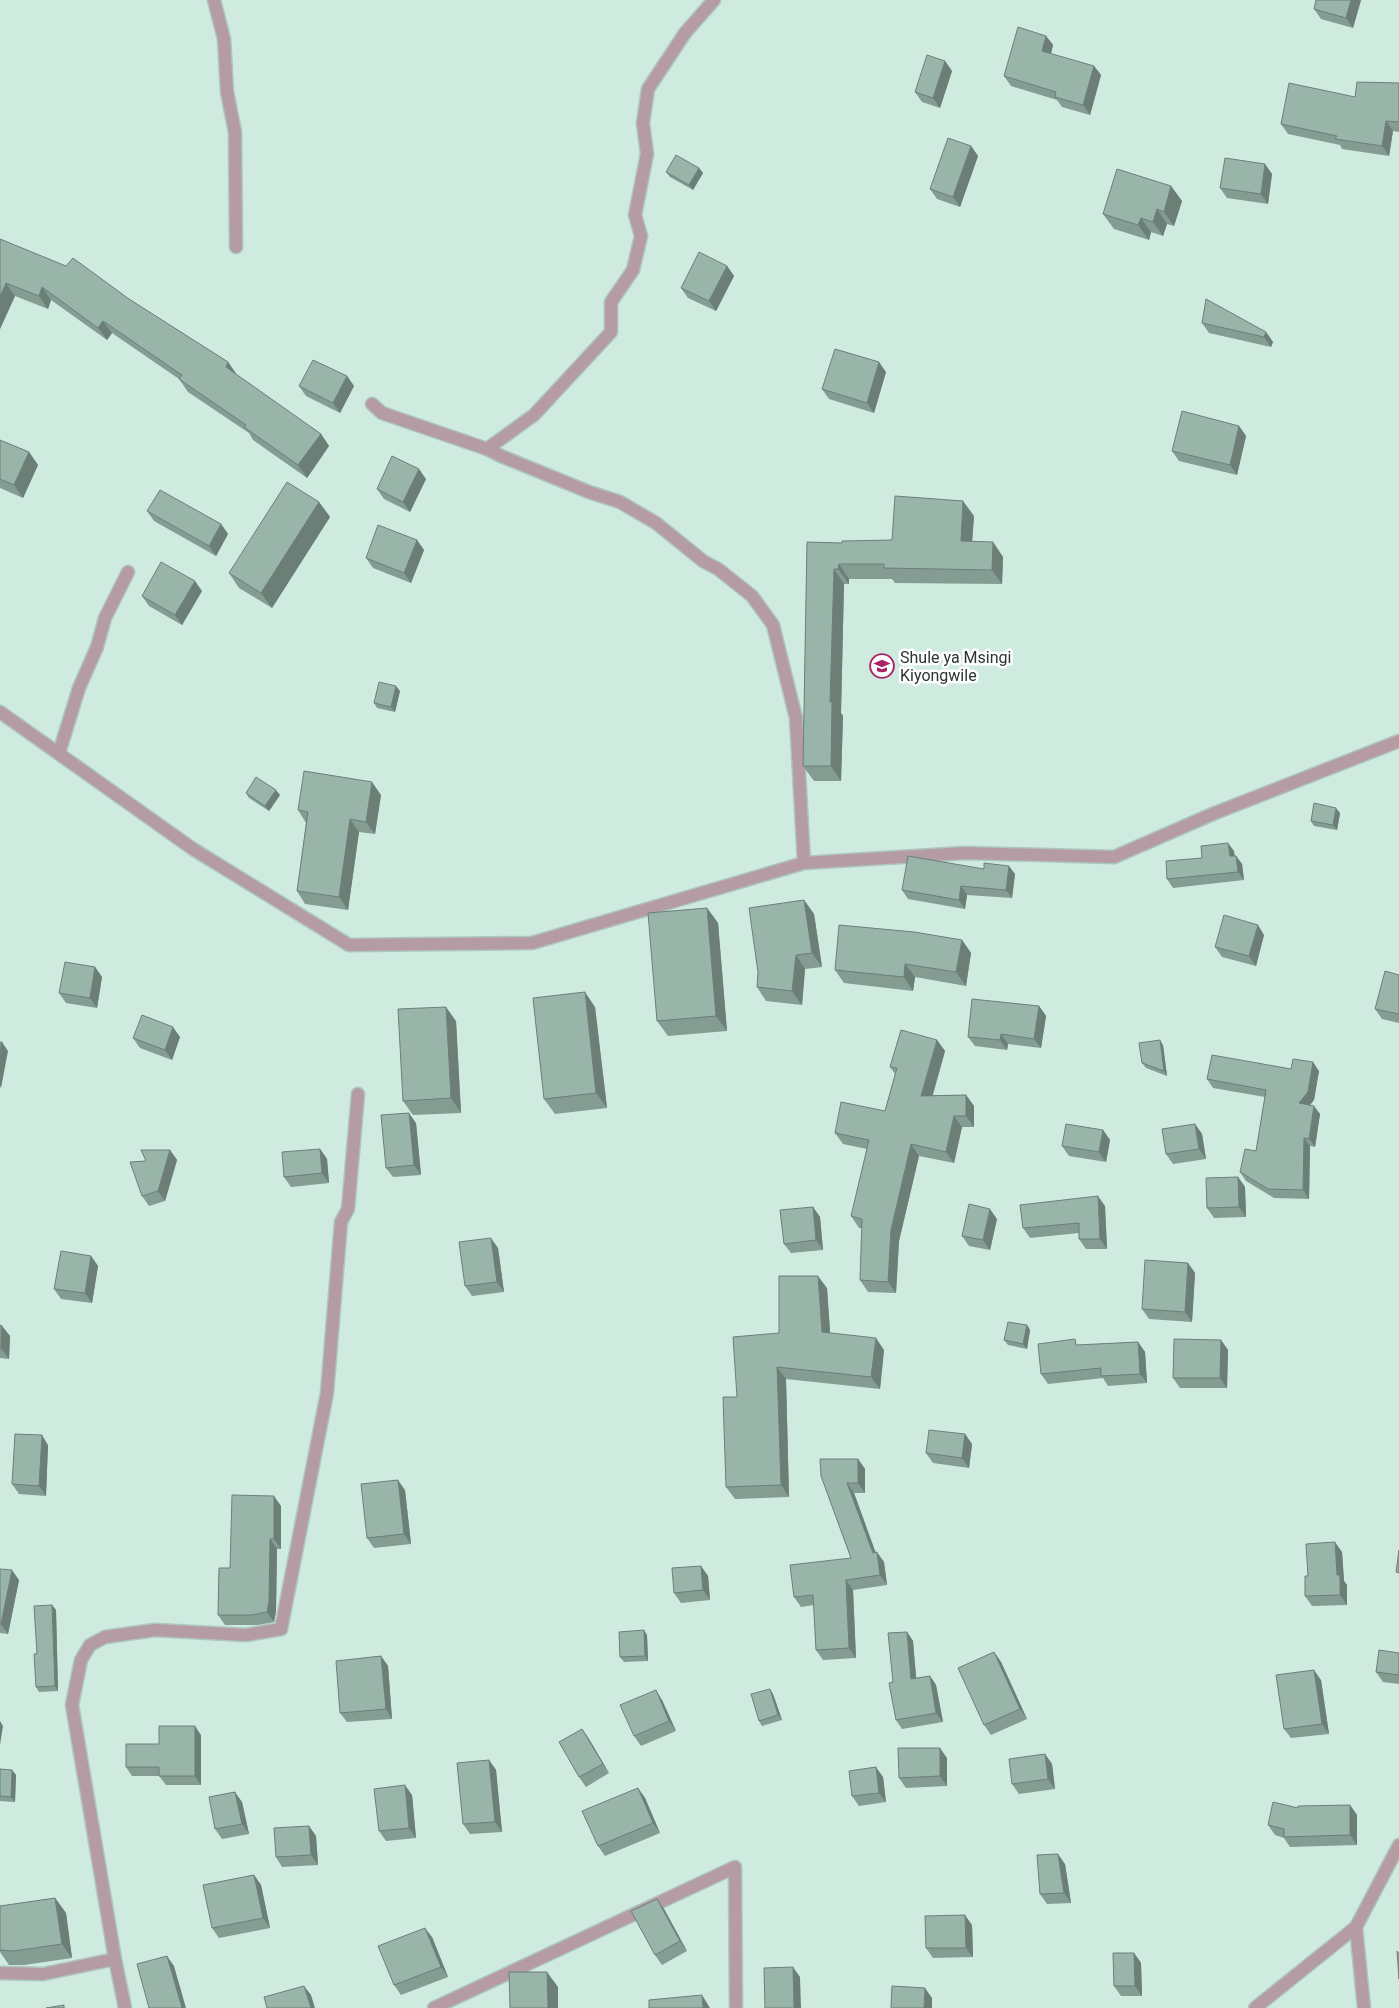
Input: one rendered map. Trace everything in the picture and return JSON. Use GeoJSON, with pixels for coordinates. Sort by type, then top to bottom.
{"type":"FeatureCollection","features":[{"type":"Feature","properties":{"kind":"street"},"geometry":{"type":"LineString","coordinates":[[214,0],[224,39],[227,92],[235,132],[236,247]]}},
{"type":"Feature","properties":{"kind":"street"},"geometry":{"type":"LineString","coordinates":[[486,449],[534,415],[611,332],[610,302],[633,270],[640,236],[635,215],[647,154],[643,123],[648,89],[685,34],[714,0]]}},
{"type":"Feature","properties":{"kind":"street"},"geometry":{"type":"LineString","coordinates":[[372,404],[382,413],[486,449],[589,492],[620,502],[656,524],[752,596],[773,625],[796,718],[804,863]]}},
{"type":"Feature","properties":{"kind":"street"},"geometry":{"type":"LineString","coordinates":[[59,753],[79,688],[97,647],[105,618],[128,572]]}},
{"type":"Feature","properties":{"kind":"street"},"geometry":{"type":"LineString","coordinates":[[0,712],[193,849],[349,945],[532,943],[804,863],[966,853],[1114,856],[1399,740]]}},
{"type":"Feature","properties":{"kind":"street"},"geometry":{"type":"LineString","coordinates":[[126,2008],[114,1959],[72,1704],[81,1660],[90,1645],[105,1637],[155,1630],[246,1634],[281,1629],[327,1394],[341,1222],[348,1209],[358,1094]]}},
{"type":"Feature","properties":{"kind":"street"},"geometry":{"type":"LineString","coordinates":[[1255,2008],[1356,1926],[1399,1845]]}},
{"type":"Feature","properties":{"kind":"street"},"geometry":{"type":"LineString","coordinates":[[434,2008],[735,1867],[736,2008]]}},
{"type":"Feature","properties":{"kind":"street"},"geometry":{"type":"LineString","coordinates":[[1356,1926],[1364,2008]]}},
{"type":"Feature","properties":{"kind":"street"},"geometry":{"type":"LineString","coordinates":[[0,1973],[43,1974],[114,1959]]}},
{"type":"Feature","properties":{"kind":"building"},"geometry":{"type":"Polygon","coordinates":[[[1316,0],[1351,0],[1346,18],[1314,9],[1316,0]]]}},
{"type":"Feature","properties":{"kind":"building"},"geometry":{"type":"Polygon","coordinates":[[[1018,27],[1046,36],[1042,51],[1094,66],[1083,105],[1055,97],[1056,92],[1004,76],[1018,27]]]}},
{"type":"Feature","properties":{"kind":"building"},"geometry":{"type":"Polygon","coordinates":[[[927,55],[945,61],[933,98],[915,92],[927,55]]]}},
{"type":"Feature","properties":{"kind":"building"},"geometry":{"type":"Polygon","coordinates":[[[1357,82],[1399,83],[1399,122],[1386,121],[1382,146],[1335,139],[1337,136],[1281,124],[1289,83],[1355,97],[1357,82]]]}},
{"type":"Feature","properties":{"kind":"building"},"geometry":{"type":"Polygon","coordinates":[[[948,138],[971,146],[953,197],[930,189],[948,138]]]}},
{"type":"Feature","properties":{"kind":"building"},"geometry":{"type":"Polygon","coordinates":[[[676,155],[699,168],[689,185],[666,172],[676,155]]]}},
{"type":"Feature","properties":{"kind":"building"},"geometry":{"type":"Polygon","coordinates":[[[1225,158],[1265,164],[1261,194],[1220,188],[1225,158]]]}},
{"type":"Feature","properties":{"kind":"building"},"geometry":{"type":"Polygon","coordinates":[[[1117,169],[1171,186],[1164,212],[1157,209],[1153,222],[1141,218],[1138,225],[1103,214],[1117,169]]]}},
{"type":"Feature","properties":{"kind":"building"},"geometry":{"type":"Polygon","coordinates":[[[0,239],[66,266],[73,258],[129,299],[228,362],[226,367],[321,434],[298,465],[244,427],[246,425],[179,379],[182,375],[103,321],[98,328],[42,287],[39,296],[6,283],[0,297],[0,239]]]}},
{"type":"Feature","properties":{"kind":"building"},"geometry":{"type":"Polygon","coordinates":[[[699,252],[727,266],[709,301],[681,288],[699,252]]]}},
{"type":"Feature","properties":{"kind":"building"},"geometry":{"type":"Polygon","coordinates":[[[1206,299],[1266,332],[1264,337],[1202,323],[1206,299]]]}},
{"type":"Feature","properties":{"kind":"building"},"geometry":{"type":"Polygon","coordinates":[[[835,349],[879,362],[867,403],[822,389],[835,349]]]}},
{"type":"Feature","properties":{"kind":"building"},"geometry":{"type":"Polygon","coordinates":[[[313,360],[347,376],[333,403],[299,386],[313,360]]]}},
{"type":"Feature","properties":{"kind":"building"},"geometry":{"type":"Polygon","coordinates":[[[1182,411],[1239,426],[1230,465],[1172,451],[1182,411]]]}},
{"type":"Feature","properties":{"kind":"building"},"geometry":{"type":"Polygon","coordinates":[[[0,440],[29,452],[14,485],[0,479],[0,440]]]}},
{"type":"Feature","properties":{"kind":"building"},"geometry":{"type":"Polygon","coordinates":[[[392,456],[419,469],[403,502],[377,489],[392,456]]]}},
{"type":"Feature","properties":{"kind":"building"},"geometry":{"type":"Polygon","coordinates":[[[287,482],[319,502],[261,593],[229,573],[287,482]]]}},
{"type":"Feature","properties":{"kind":"building"},"geometry":{"type":"Polygon","coordinates":[[[160,490],[221,524],[209,546],[147,511],[160,490]]]}},
{"type":"Feature","properties":{"kind":"building"},"geometry":{"type":"Polygon","coordinates":[[[895,496],[963,501],[961,541],[993,542],[992,570],[884,568],[884,564],[839,564],[838,569],[834,569],[830,702],[832,702],[831,766],[803,766],[807,542],[842,543],[842,541],[892,540],[895,496]]]}},
{"type":"Feature","properties":{"kind":"building"},"geometry":{"type":"Polygon","coordinates":[[[378,525],[417,540],[404,573],[366,558],[378,525]]]}},
{"type":"Feature","properties":{"kind":"building"},"geometry":{"type":"Polygon","coordinates":[[[161,562],[195,581],[175,615],[142,596],[161,562]]]}},
{"type":"Feature","properties":{"kind":"building"},"geometry":{"type":"Polygon","coordinates":[[[379,682],[396,686],[391,707],[374,703],[379,682]]]}},
{"type":"Feature","properties":{"kind":"building"},"geometry":{"type":"Polygon","coordinates":[[[304,771],[372,782],[366,822],[350,819],[339,897],[297,891],[308,812],[298,810],[304,771]]]}},
{"type":"Feature","properties":{"kind":"building"},"geometry":{"type":"Polygon","coordinates":[[[256,777],[276,790],[265,806],[246,793],[256,777]]]}},
{"type":"Feature","properties":{"kind":"building"},"geometry":{"type":"Polygon","coordinates":[[[1314,803],[1336,808],[1333,825],[1311,821],[1314,803]]]}},
{"type":"Feature","properties":{"kind":"building"},"geometry":{"type":"Polygon","coordinates":[[[1228,843],[1230,856],[1236,856],[1238,872],[1167,879],[1166,861],[1202,858],[1201,846],[1228,843]]]}},
{"type":"Feature","properties":{"kind":"building"},"geometry":{"type":"Polygon","coordinates":[[[908,856],[984,869],[984,863],[1009,866],[1006,890],[961,886],[959,900],[902,890],[908,856]]]}},
{"type":"Feature","properties":{"kind":"building"},"geometry":{"type":"Polygon","coordinates":[[[804,900],[812,953],[796,955],[792,991],[757,987],[758,972],[749,908],[804,900]]]}},
{"type":"Feature","properties":{"kind":"building"},"geometry":{"type":"Polygon","coordinates":[[[707,908],[716,1016],[657,1021],[648,913],[707,908]]]}},
{"type":"Feature","properties":{"kind":"building"},"geometry":{"type":"Polygon","coordinates":[[[1224,915],[1258,925],[1249,956],[1215,947],[1224,915]]]}},
{"type":"Feature","properties":{"kind":"building"},"geometry":{"type":"Polygon","coordinates":[[[839,925],[914,932],[962,940],[956,972],[905,964],[904,977],[835,970],[839,925]]]}},
{"type":"Feature","properties":{"kind":"building"},"geometry":{"type":"Polygon","coordinates":[[[65,962],[95,967],[90,998],[59,993],[65,962]]]}},
{"type":"Feature","properties":{"kind":"building"},"geometry":{"type":"Polygon","coordinates":[[[1385,971],[1399,975],[1399,1014],[1375,1009],[1385,971]]]}},
{"type":"Feature","properties":{"kind":"building"},"geometry":{"type":"Polygon","coordinates":[[[585,992],[596,1093],[544,1099],[533,998],[585,992]]]}},
{"type":"Feature","properties":{"kind":"building"},"geometry":{"type":"Polygon","coordinates":[[[972,999],[1039,1006],[1034,1039],[1001,1034],[1000,1040],[968,1037],[972,999]]]}},
{"type":"Feature","properties":{"kind":"building"},"geometry":{"type":"Polygon","coordinates":[[[446,1007],[451,1098],[403,1101],[398,1009],[446,1007]]]}},
{"type":"Feature","properties":{"kind":"building"},"geometry":{"type":"Polygon","coordinates":[[[142,1015],[173,1027],[165,1050],[133,1038],[142,1015]]]}},
{"type":"Feature","properties":{"kind":"building"},"geometry":{"type":"Polygon","coordinates":[[[901,1030],[937,1040],[921,1096],[966,1095],[966,1116],[954,1116],[946,1152],[911,1144],[891,1230],[888,1282],[860,1280],[862,1219],[851,1216],[869,1140],[835,1133],[841,1102],[885,1111],[897,1068],[890,1067],[901,1030]]]}},
{"type":"Feature","properties":{"kind":"building"},"geometry":{"type":"Polygon","coordinates":[[[1160,1040],[1164,1071],[1142,1063],[1139,1043],[1160,1040]]]}},
{"type":"Feature","properties":{"kind":"building"},"geometry":{"type":"Polygon","coordinates":[[[1212,1055],[1291,1069],[1293,1059],[1313,1062],[1308,1092],[1299,1103],[1314,1106],[1309,1139],[1304,1138],[1303,1190],[1268,1189],[1240,1172],[1245,1149],[1256,1151],[1266,1090],[1207,1079],[1212,1055]]]}},
{"type":"Feature","properties":{"kind":"building"},"geometry":{"type":"Polygon","coordinates":[[[409,1113],[414,1165],[386,1168],[381,1115],[409,1113]]]}},
{"type":"Feature","properties":{"kind":"building"},"geometry":{"type":"Polygon","coordinates":[[[1066,1124],[1103,1130],[1099,1152],[1062,1146],[1066,1124]]]}},
{"type":"Feature","properties":{"kind":"building"},"geometry":{"type":"Polygon","coordinates":[[[1195,1124],[1199,1149],[1166,1154],[1162,1129],[1195,1124]]]}},
{"type":"Feature","properties":{"kind":"building"},"geometry":{"type":"Polygon","coordinates":[[[320,1149],[322,1173],[284,1177],[282,1152],[320,1149]]]}},
{"type":"Feature","properties":{"kind":"building"},"geometry":{"type":"Polygon","coordinates":[[[141,1150],[170,1150],[158,1191],[142,1196],[130,1162],[146,1161],[141,1150]]]}},
{"type":"Feature","properties":{"kind":"building"},"geometry":{"type":"Polygon","coordinates":[[[1238,1177],[1239,1207],[1207,1208],[1206,1178],[1238,1177]]]}},
{"type":"Feature","properties":{"kind":"building"},"geometry":{"type":"Polygon","coordinates":[[[1098,1196],[1100,1239],[1079,1239],[1079,1223],[1023,1228],[1020,1205],[1098,1196]]]}},
{"type":"Feature","properties":{"kind":"building"},"geometry":{"type":"Polygon","coordinates":[[[969,1204],[990,1209],[983,1240],[962,1236],[969,1204]]]}},
{"type":"Feature","properties":{"kind":"building"},"geometry":{"type":"Polygon","coordinates":[[[813,1207],[816,1240],[784,1244],[780,1210],[813,1207]]]}},
{"type":"Feature","properties":{"kind":"building"},"geometry":{"type":"Polygon","coordinates":[[[491,1238],[497,1282],[465,1286],[459,1242],[491,1238]]]}},
{"type":"Feature","properties":{"kind":"building"},"geometry":{"type":"Polygon","coordinates":[[[61,1251],[91,1256],[85,1293],[54,1289],[61,1251]]]}},
{"type":"Feature","properties":{"kind":"building"},"geometry":{"type":"Polygon","coordinates":[[[1145,1260],[1188,1263],[1185,1312],[1142,1309],[1145,1260]]]}},
{"type":"Feature","properties":{"kind":"building"},"geometry":{"type":"Polygon","coordinates":[[[779,1276],[818,1276],[822,1332],[876,1338],[871,1377],[777,1367],[781,1485],[726,1487],[723,1397],[737,1397],[733,1337],[779,1333],[779,1276]]]}},
{"type":"Feature","properties":{"kind":"building"},"geometry":{"type":"Polygon","coordinates":[[[1008,1322],[1027,1325],[1023,1344],[1004,1340],[1008,1322]]]}},
{"type":"Feature","properties":{"kind":"building"},"geometry":{"type":"Polygon","coordinates":[[[0,1325],[2,1326],[1,1348],[0,1348],[0,1325]]]}},
{"type":"Feature","properties":{"kind":"building"},"geometry":{"type":"Polygon","coordinates":[[[1075,1339],[1076,1345],[1138,1342],[1140,1374],[1101,1376],[1101,1368],[1041,1374],[1038,1344],[1075,1339]]]}},
{"type":"Feature","properties":{"kind":"building"},"geometry":{"type":"Polygon","coordinates":[[[1174,1339],[1221,1340],[1220,1378],[1173,1378],[1174,1339]]]}},
{"type":"Feature","properties":{"kind":"building"},"geometry":{"type":"Polygon","coordinates":[[[929,1430],[965,1434],[962,1458],[926,1453],[929,1430]]]}},
{"type":"Feature","properties":{"kind":"building"},"geometry":{"type":"Polygon","coordinates":[[[15,1434],[42,1435],[39,1486],[12,1484],[15,1434]]]}},
{"type":"Feature","properties":{"kind":"building"},"geometry":{"type":"Polygon","coordinates":[[[820,1459],[858,1459],[858,1483],[847,1483],[873,1553],[877,1552],[880,1575],[846,1580],[849,1648],[816,1650],[813,1595],[794,1597],[790,1565],[851,1558],[821,1476],[820,1459]]]}},
{"type":"Feature","properties":{"kind":"building"},"geometry":{"type":"Polygon","coordinates":[[[398,1480],[404,1534],[367,1538],[361,1484],[398,1480]]]}},
{"type":"Feature","properties":{"kind":"building"},"geometry":{"type":"Polygon","coordinates":[[[232,1495],[274,1496],[274,1539],[270,1539],[269,1601],[267,1612],[251,1615],[218,1615],[219,1568],[230,1568],[232,1495]]]}},
{"type":"Feature","properties":{"kind":"building"},"geometry":{"type":"Polygon","coordinates":[[[1335,1542],[1337,1575],[1340,1575],[1340,1595],[1305,1596],[1305,1576],[1308,1576],[1306,1544],[1335,1542]]]}},
{"type":"Feature","properties":{"kind":"building"},"geometry":{"type":"Polygon","coordinates":[[[1399,1550],[1399,1573],[1396,1572],[1399,1550]]]}},
{"type":"Feature","properties":{"kind":"building"},"geometry":{"type":"Polygon","coordinates":[[[701,1566],[703,1590],[674,1593],[672,1568],[701,1566]]]}},
{"type":"Feature","properties":{"kind":"building"},"geometry":{"type":"Polygon","coordinates":[[[0,1569],[12,1570],[1,1624],[0,1624],[0,1569]]]}},
{"type":"Feature","properties":{"kind":"building"},"geometry":{"type":"Polygon","coordinates":[[[52,1605],[55,1686],[36,1687],[34,1654],[37,1654],[34,1606],[52,1605]]]}},
{"type":"Feature","properties":{"kind":"building"},"geometry":{"type":"Polygon","coordinates":[[[644,1630],[645,1656],[620,1657],[619,1632],[644,1630]]]}},
{"type":"Feature","properties":{"kind":"building"},"geometry":{"type":"Polygon","coordinates":[[[907,1632],[911,1679],[930,1676],[936,1713],[896,1720],[889,1683],[893,1682],[888,1633],[907,1632]]]}},
{"type":"Feature","properties":{"kind":"building"},"geometry":{"type":"Polygon","coordinates":[[[1379,1650],[1399,1653],[1399,1675],[1376,1672],[1379,1650]]]}},
{"type":"Feature","properties":{"kind":"building"},"geometry":{"type":"Polygon","coordinates":[[[994,1652],[1020,1709],[984,1725],[958,1668],[994,1652]]]}},
{"type":"Feature","properties":{"kind":"building"},"geometry":{"type":"Polygon","coordinates":[[[381,1656],[386,1709],[340,1713],[336,1661],[381,1656]]]}},
{"type":"Feature","properties":{"kind":"building"},"geometry":{"type":"Polygon","coordinates":[[[1314,1670],[1322,1724],[1284,1729],[1276,1675],[1314,1670]]]}},
{"type":"Feature","properties":{"kind":"building"},"geometry":{"type":"Polygon","coordinates":[[[770,1689],[778,1715],[759,1721],[751,1694],[770,1689]]]}},
{"type":"Feature","properties":{"kind":"building"},"geometry":{"type":"Polygon","coordinates":[[[656,1690],[669,1721],[634,1736],[620,1705],[656,1690]]]}},
{"type":"Feature","properties":{"kind":"building"},"geometry":{"type":"Polygon","coordinates":[[[159,1726],[195,1726],[195,1776],[159,1776],[159,1767],[126,1767],[126,1744],[159,1744],[159,1726]]]}},
{"type":"Feature","properties":{"kind":"building"},"geometry":{"type":"Polygon","coordinates":[[[582,1729],[603,1764],[579,1777],[559,1742],[582,1729]]]}},
{"type":"Feature","properties":{"kind":"building"},"geometry":{"type":"Polygon","coordinates":[[[898,1748],[940,1748],[940,1776],[899,1778],[898,1748]]]}},
{"type":"Feature","properties":{"kind":"building"},"geometry":{"type":"Polygon","coordinates":[[[1045,1754],[1048,1779],[1012,1784],[1009,1759],[1045,1754]]]}},
{"type":"Feature","properties":{"kind":"building"},"geometry":{"type":"Polygon","coordinates":[[[489,1760],[495,1822],[463,1824],[457,1763],[489,1760]]]}},
{"type":"Feature","properties":{"kind":"building"},"geometry":{"type":"Polygon","coordinates":[[[876,1767],[879,1793],[852,1796],[849,1771],[876,1767]]]}},
{"type":"Feature","properties":{"kind":"building"},"geometry":{"type":"Polygon","coordinates":[[[0,1769],[12,1770],[11,1797],[0,1796],[0,1769]]]}},
{"type":"Feature","properties":{"kind":"building"},"geometry":{"type":"Polygon","coordinates":[[[405,1785],[409,1828],[379,1831],[374,1789],[405,1785]]]}},
{"type":"Feature","properties":{"kind":"building"},"geometry":{"type":"Polygon","coordinates":[[[638,1788],[653,1823],[598,1846],[582,1811],[638,1788]]]}},
{"type":"Feature","properties":{"kind":"building"},"geometry":{"type":"Polygon","coordinates":[[[235,1792],[242,1824],[215,1829],[209,1797],[235,1792]]]}},
{"type":"Feature","properties":{"kind":"building"},"geometry":{"type":"Polygon","coordinates":[[[1273,1802],[1298,1808],[1298,1806],[1350,1805],[1350,1835],[1284,1837],[1284,1829],[1268,1825],[1273,1802]]]}},
{"type":"Feature","properties":{"kind":"building"},"geometry":{"type":"Polygon","coordinates":[[[309,1826],[311,1855],[276,1857],[274,1828],[309,1826]]]}},
{"type":"Feature","properties":{"kind":"building"},"geometry":{"type":"Polygon","coordinates":[[[1058,1854],[1064,1893],[1040,1894],[1037,1855],[1058,1854]]]}},
{"type":"Feature","properties":{"kind":"building"},"geometry":{"type":"Polygon","coordinates":[[[254,1875],[263,1918],[212,1928],[203,1885],[254,1875]]]}},
{"type":"Feature","properties":{"kind":"building"},"geometry":{"type":"Polygon","coordinates":[[[55,1898],[62,1944],[14,1951],[0,1950],[0,1906],[55,1898]]]}},
{"type":"Feature","properties":{"kind":"building"},"geometry":{"type":"Polygon","coordinates":[[[657,1899],[680,1941],[655,1955],[631,1911],[657,1899]]]}},
{"type":"Feature","properties":{"kind":"building"},"geometry":{"type":"Polygon","coordinates":[[[965,1915],[966,1948],[926,1948],[925,1916],[965,1915]]]}},
{"type":"Feature","properties":{"kind":"building"},"geometry":{"type":"Polygon","coordinates":[[[425,1928],[441,1967],[394,1985],[378,1946],[425,1928]]]}},
{"type":"Feature","properties":{"kind":"building"},"geometry":{"type":"Polygon","coordinates":[[[1397,1951],[1399,1954],[1399,1979],[1397,1951]]]}},
{"type":"Feature","properties":{"kind":"building"},"geometry":{"type":"Polygon","coordinates":[[[1113,1953],[1134,1953],[1135,1986],[1114,1986],[1113,1953]]]}},
{"type":"Feature","properties":{"kind":"building"},"geometry":{"type":"Polygon","coordinates":[[[167,1956],[182,2008],[149,2008],[137,1964],[167,1956]]]}},
{"type":"Feature","properties":{"kind":"building"},"geometry":{"type":"Polygon","coordinates":[[[793,1967],[794,2008],[765,2008],[764,1968],[793,1967]]]}},
{"type":"Feature","properties":{"kind":"building"},"geometry":{"type":"Polygon","coordinates":[[[509,1972],[547,1972],[548,2008],[510,2008],[509,1972]]]}},
{"type":"Feature","properties":{"kind":"building"},"geometry":{"type":"Polygon","coordinates":[[[304,1986],[311,2008],[267,2008],[264,1997],[304,1986]]]}},
{"type":"Feature","properties":{"kind":"building"},"geometry":{"type":"Polygon","coordinates":[[[892,1986],[925,1988],[924,2008],[891,2008],[892,1986]]]}},
{"type":"Feature","properties":{"kind":"building"},"geometry":{"type":"Polygon","coordinates":[[[702,1995],[703,2008],[649,2008],[649,2000],[702,1995]]]}},
{"type":"Feature","properties":{"kind":"building"},"geometry":{"type":"Polygon","coordinates":[[[64,2005],[64,2008],[46,2008],[64,2005]]]}},
{"type":"Feature","properties":{"kind":"place","name":"Shule ya Msingi Kiyongwile"},"geometry":{"type":"Point","coordinates":[882,666]}}]}
